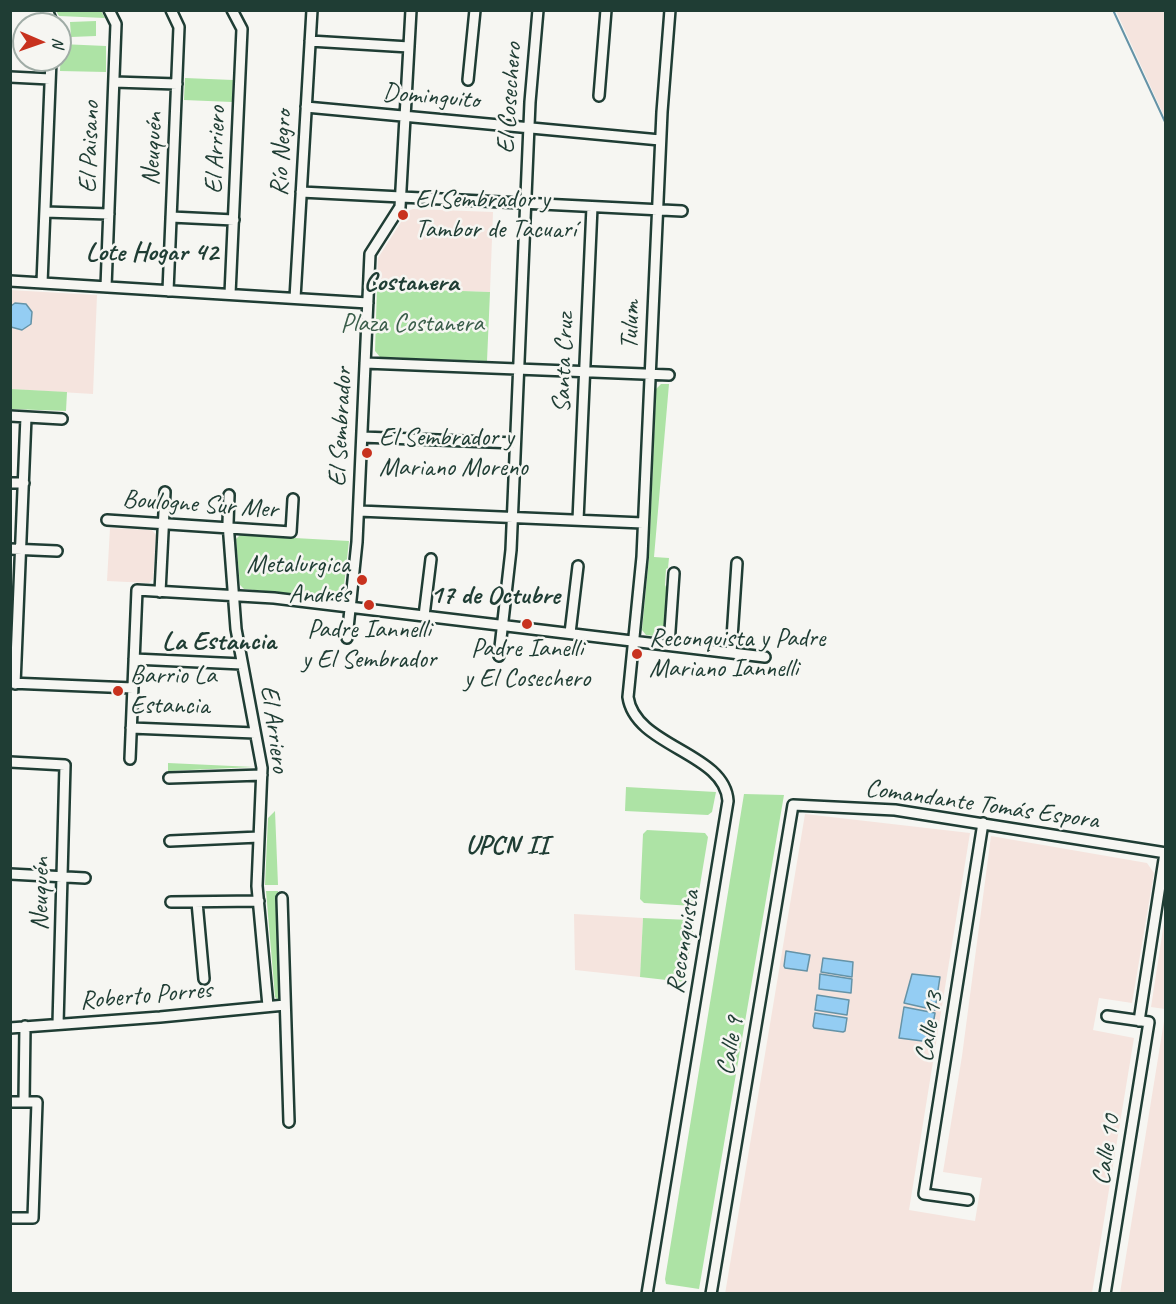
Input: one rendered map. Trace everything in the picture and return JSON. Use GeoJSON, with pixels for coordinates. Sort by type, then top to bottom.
{"type":"FeatureCollection","features":[{"type":"Feature","properties":{"kind":"street","name":"El Paisano"},"geometry":{"type":"LineString","coordinates":[[106,287],[116,24],[109,10]]}},
{"type":"Feature","properties":{"kind":"street","name":"Neuquén"},"geometry":{"type":"LineString","coordinates":[[168,291],[179,27],[171,10]]}},
{"type":"Feature","properties":{"kind":"street","name":"El Arriero"},"geometry":{"type":"LineString","coordinates":[[231,294],[242,29],[232,10]]}},
{"type":"Feature","properties":{"kind":"street","name":"Río Negro"},"geometry":{"type":"LineString","coordinates":[[295,298],[312,10]]}},
{"type":"Feature","properties":{"kind":"street","name":"El Sembrador"},"geometry":{"type":"LineString","coordinates":[[347,638],[358,511],[370,254],[399,207],[411,10]]}},
{"type":"Feature","properties":{"kind":"street"},"geometry":{"type":"LineString","coordinates":[[468,80],[474,10]]}},
{"type":"Feature","properties":{"kind":"street","name":"El Cosechero"},"geometry":{"type":"LineString","coordinates":[[499,656],[512,517],[529,128],[537,10]]}},
{"type":"Feature","properties":{"kind":"street"},"geometry":{"type":"LineString","coordinates":[[599,96],[606,10]]}},
{"type":"Feature","properties":{"kind":"street","name":"Tulum"},"geometry":{"type":"LineString","coordinates":[[633,641],[643,523],[660,140],[670,10]]}},
{"type":"Feature","properties":{"kind":"street"},"geometry":{"type":"LineString","coordinates":[[310,41],[409,47]]}},
{"type":"Feature","properties":{"kind":"street"},"geometry":{"type":"LineString","coordinates":[[42,283],[50,72]]}},
{"type":"Feature","properties":{"kind":"street"},"geometry":{"type":"LineString","coordinates":[[10,77],[50,79]]}},
{"type":"Feature","properties":{"kind":"street"},"geometry":{"type":"LineString","coordinates":[[114,82],[177,84]]}},
{"type":"Feature","properties":{"kind":"street","name":"Dominguito"},"geometry":{"type":"LineString","coordinates":[[306,107],[660,140]]}},
{"type":"Feature","properties":{"kind":"street"},"geometry":{"type":"LineString","coordinates":[[301,192],[682,211]]}},
{"type":"Feature","properties":{"kind":"street","name":"Santa Cruz"},"geometry":{"type":"LineString","coordinates":[[578,520],[592,207]]}},
{"type":"Feature","properties":{"kind":"street"},"geometry":{"type":"LineString","coordinates":[[45,212],[109,214]]}},
{"type":"Feature","properties":{"kind":"street"},"geometry":{"type":"LineString","coordinates":[[171,217],[234,220]]}},
{"type":"Feature","properties":{"kind":"street"},"geometry":{"type":"LineString","coordinates":[[10,281],[368,303]]}},
{"type":"Feature","properties":{"kind":"street"},"geometry":{"type":"LineString","coordinates":[[365,363],[669,375]]}},
{"type":"Feature","properties":{"kind":"street"},"geometry":{"type":"LineString","coordinates":[[10,416],[62,419]]}},
{"type":"Feature","properties":{"kind":"street"},"geometry":{"type":"LineString","coordinates":[[26,417],[24,483],[16,549],[13,683],[133,687]]}},
{"type":"Feature","properties":{"kind":"street"},"geometry":{"type":"LineString","coordinates":[[362,437],[516,443]]}},
{"type":"Feature","properties":{"kind":"street"},"geometry":{"type":"LineString","coordinates":[[10,483],[24,483]]}},
{"type":"Feature","properties":{"kind":"street"},"geometry":{"type":"LineString","coordinates":[[160,592],[165,492]]}},
{"type":"Feature","properties":{"kind":"street","name":"El Arriero"},"geometry":{"type":"LineString","coordinates":[[229,495],[228,528],[236,629],[262,775],[259,901],[268,1006]]}},
{"type":"Feature","properties":{"kind":"street","name":"Boulogne Sur Mer"},"geometry":{"type":"LineString","coordinates":[[107,520],[291,532],[292,499]]}},
{"type":"Feature","properties":{"kind":"street"},"geometry":{"type":"LineString","coordinates":[[358,511],[643,523]]}},
{"type":"Feature","properties":{"kind":"street"},"geometry":{"type":"LineString","coordinates":[[16,549],[57,551]]}},
{"type":"Feature","properties":{"kind":"street"},"geometry":{"type":"LineString","coordinates":[[424,616],[430,559]]}},
{"type":"Feature","properties":{"kind":"street"},"geometry":{"type":"LineString","coordinates":[[731,653],[737,563]]}},
{"type":"Feature","properties":{"kind":"street"},"geometry":{"type":"LineString","coordinates":[[570,633],[578,566]]}},
{"type":"Feature","properties":{"kind":"street"},"geometry":{"type":"LineString","coordinates":[[669,645],[674,573]]}},
{"type":"Feature","properties":{"kind":"street"},"geometry":{"type":"LineString","coordinates":[[130,759],[137,590],[274,598],[765,657]]}},
{"type":"Feature","properties":{"kind":"street","name":"Reconquista"},"geometry":{"type":"LineString","coordinates":[[633,641],[628,692],[628,702],[632,712],[656,734],[716,775],[725,786],[728,801],[647,1293]]}},
{"type":"Feature","properties":{"kind":"street"},"geometry":{"type":"LineString","coordinates":[[134,659],[242,664]]}},
{"type":"Feature","properties":{"kind":"street"},"geometry":{"type":"LineString","coordinates":[[131,728],[255,733]]}},
{"type":"Feature","properties":{"kind":"street","name":"Neuquén"},"geometry":{"type":"LineString","coordinates":[[10,762],[65,765],[58,1024]]}},
{"type":"Feature","properties":{"kind":"street"},"geometry":{"type":"LineString","coordinates":[[169,778],[262,775]]}},
{"type":"Feature","properties":{"kind":"street","name":"Comandante Tomás Espora"},"geometry":{"type":"LineString","coordinates":[[793,805],[895,810],[1165,853]]}},
{"type":"Feature","properties":{"kind":"street","name":"Calle 9"},"geometry":{"type":"LineString","coordinates":[[711,1293],[793,805]]}},
{"type":"Feature","properties":{"kind":"street","name":"Calle 13"},"geometry":{"type":"LineString","coordinates":[[968,1200],[924,1194],[983,823]]}},
{"type":"Feature","properties":{"kind":"street"},"geometry":{"type":"LineString","coordinates":[[170,841],[259,837]]}},
{"type":"Feature","properties":{"kind":"street","name":"Calle 10"},"geometry":{"type":"LineString","coordinates":[[1106,1293],[1149,1022],[1139,1021],[1165,853]]}},
{"type":"Feature","properties":{"kind":"street"},"geometry":{"type":"LineString","coordinates":[[10,874],[86,878]]}},
{"type":"Feature","properties":{"kind":"street"},"geometry":{"type":"LineString","coordinates":[[282,898],[289,1122]]}},
{"type":"Feature","properties":{"kind":"street"},"geometry":{"type":"LineString","coordinates":[[171,902],[259,901]]}},
{"type":"Feature","properties":{"kind":"street"},"geometry":{"type":"LineString","coordinates":[[197,902],[204,979]]}},
{"type":"Feature","properties":{"kind":"street","name":"Roberto Porres"},"geometry":{"type":"LineString","coordinates":[[10,1028],[285,1005]]}},
{"type":"Feature","properties":{"kind":"street"},"geometry":{"type":"LineString","coordinates":[[1107,1016],[1139,1021]]}},
{"type":"Feature","properties":{"kind":"street"},"geometry":{"type":"LineString","coordinates":[[24,1102],[25,1026]]}},
{"type":"Feature","properties":{"kind":"street"},"geometry":{"type":"LineString","coordinates":[[10,1102],[36,1102],[33,1218],[10,1218]]}},
{"type":"Feature","properties":{"kind":"shaded area"},"geometry":{"type":"Polygon","coordinates":[[[1116,11],[1165,11],[1165,118],[1116,11]]]}},
{"type":"Feature","properties":{"kind":"shaded area"},"geometry":{"type":"Polygon","coordinates":[[[413,209],[493,212],[490,292],[377,288],[378,258],[408,211],[413,209]]]}},
{"type":"Feature","properties":{"kind":"shaded area"},"geometry":{"type":"Polygon","coordinates":[[[10,290],[97,295],[93,394],[11,389],[10,290]]]}},
{"type":"Feature","properties":{"kind":"shaded area"},"geometry":{"type":"Polygon","coordinates":[[[110,528],[152,530],[156,535],[153,579],[149,583],[107,581],[110,528]]]}},
{"type":"Feature","properties":{"kind":"shaded area"},"geometry":{"type":"Polygon","coordinates":[[[805,814],[970,833],[909,1210],[975,1221],[982,1178],[943,1172],[962,1056],[991,836],[1147,863],[1154,873],[1132,1003],[1099,998],[1093,1030],[1134,1038],[1092,1293],[725,1294],[805,814]]]}},
{"type":"Feature","properties":{"kind":"shaded area"},"geometry":{"type":"Polygon","coordinates":[[[574,914],[643,918],[640,977],[575,970],[574,914]]]}},
{"type":"Feature","properties":{"kind":"shaded area"},"geometry":{"type":"Polygon","coordinates":[[[1165,916],[1166,1009],[1151,1007],[1165,916]]]}},
{"type":"Feature","properties":{"kind":"shaded area"},"geometry":{"type":"Polygon","coordinates":[[[1165,1015],[1165,1293],[1120,1293],[1165,1015]]]}},
{"type":"Feature","properties":{"kind":"green space"},"geometry":{"type":"Polygon","coordinates":[[[101,11],[105,18],[72,17],[72,12],[57,12],[101,11]]]}},
{"type":"Feature","properties":{"kind":"green space"},"geometry":{"type":"Polygon","coordinates":[[[96,21],[96,36],[72,37],[72,22],[96,21]]]}},
{"type":"Feature","properties":{"kind":"green space"},"geometry":{"type":"Polygon","coordinates":[[[72,44],[106,46],[106,72],[72,71],[72,44]]]}},
{"type":"Feature","properties":{"kind":"green space"},"geometry":{"type":"Polygon","coordinates":[[[185,78],[233,80],[232,102],[184,100],[185,78]]]}},
{"type":"Feature","properties":{"kind":"green space","name":"Plaza Costanera"},"geometry":{"type":"Polygon","coordinates":[[[377,288],[490,292],[487,361],[380,357],[375,351],[377,288]]]}},
{"type":"Feature","properties":{"kind":"green space"},"geometry":{"type":"Polygon","coordinates":[[[661,384],[669,384],[654,557],[669,558],[666,569],[664,634],[661,637],[646,635],[642,630],[649,557],[656,389],[661,384]]]}},
{"type":"Feature","properties":{"kind":"green space"},"geometry":{"type":"Polygon","coordinates":[[[11,389],[67,392],[66,411],[11,409],[11,389]]]}},
{"type":"Feature","properties":{"kind":"green space"},"geometry":{"type":"Polygon","coordinates":[[[240,535],[349,541],[343,594],[338,598],[244,589],[240,585],[236,539],[240,535]]]}},
{"type":"Feature","properties":{"kind":"green space"},"geometry":{"type":"Polygon","coordinates":[[[168,763],[254,767],[168,771],[168,763]]]}},
{"type":"Feature","properties":{"kind":"green space"},"geometry":{"type":"Polygon","coordinates":[[[626,787],[716,792],[712,812],[708,815],[625,811],[626,787]]]}},
{"type":"Feature","properties":{"kind":"green space"},"geometry":{"type":"Polygon","coordinates":[[[744,794],[784,795],[699,1289],[666,1284],[665,1279],[744,794]]]}},
{"type":"Feature","properties":{"kind":"green space"},"geometry":{"type":"Polygon","coordinates":[[[275,811],[278,885],[265,885],[268,818],[275,811]]]}},
{"type":"Feature","properties":{"kind":"green space"},"geometry":{"type":"Polygon","coordinates":[[[647,830],[705,833],[708,837],[697,903],[693,906],[644,903],[640,899],[643,834],[647,830]]]}},
{"type":"Feature","properties":{"kind":"green space"},"geometry":{"type":"Polygon","coordinates":[[[266,891],[278,891],[282,995],[279,1001],[275,997],[266,891]]]}},
{"type":"Feature","properties":{"kind":"green space"},"geometry":{"type":"Polygon","coordinates":[[[643,918],[690,920],[694,924],[684,982],[640,977],[643,918]]]}},
{"type":"Feature","properties":{"kind":"water"},"geometry":{"type":"Polygon","coordinates":[[[15,303],[26,304],[32,312],[31,324],[22,330],[11,327],[11,306],[15,303]]]}},
{"type":"Feature","properties":{"kind":"water"},"geometry":{"type":"Polygon","coordinates":[[[786,951],[810,955],[807,971],[785,968],[786,951]]]}},
{"type":"Feature","properties":{"kind":"water"},"geometry":{"type":"Polygon","coordinates":[[[823,958],[853,962],[852,977],[821,972],[823,958]]]}},
{"type":"Feature","properties":{"kind":"water"},"geometry":{"type":"Polygon","coordinates":[[[820,974],[852,979],[851,993],[819,989],[820,974]]]}},
{"type":"Feature","properties":{"kind":"water"},"geometry":{"type":"Polygon","coordinates":[[[912,974],[940,977],[935,1010],[904,1003],[912,974]]]}},
{"type":"Feature","properties":{"kind":"water"},"geometry":{"type":"Polygon","coordinates":[[[817,995],[849,1000],[847,1015],[815,1010],[817,995]]]}},
{"type":"Feature","properties":{"kind":"water"},"geometry":{"type":"Polygon","coordinates":[[[904,1007],[935,1013],[930,1042],[899,1038],[904,1007]]]}},
{"type":"Feature","properties":{"kind":"water"},"geometry":{"type":"Polygon","coordinates":[[[815,1013],[847,1018],[845,1031],[814,1028],[815,1013]]]}},
{"type":"Feature","properties":{"kind":"waterway"},"geometry":{"type":"LineString","coordinates":[[1113,10],[1166,124]]}},
{"type":"Feature","properties":{"kind":"place","name":"El Sembrador y Tambor de Tacuarí"},"geometry":{"type":"Point","coordinates":[403,215]}},
{"type":"Feature","properties":{"kind":"place","name":"El Sembrador y Mariano Moreno"},"geometry":{"type":"Point","coordinates":[367,453]}},
{"type":"Feature","properties":{"kind":"place","name":"Metalurgica Andrés"},"geometry":{"type":"Point","coordinates":[362,580]}},
{"type":"Feature","properties":{"kind":"place","name":"Padre Iannelli y El Sembrador"},"geometry":{"type":"Point","coordinates":[369,605]}},
{"type":"Feature","properties":{"kind":"place","name":"Padre Ianelli y El Cosechero"},"geometry":{"type":"Point","coordinates":[527,624]}},
{"type":"Feature","properties":{"kind":"place","name":"Reconquista y Padre Mariano Iannelli"},"geometry":{"type":"Point","coordinates":[637,654]}},
{"type":"Feature","properties":{"kind":"place","name":"Barrio La Estancia"},"geometry":{"type":"Point","coordinates":[118,691]}},
{"type":"Feature","properties":{"kind":"district","name":"Lote Hogar 42"},"geometry":{"type":"Point","coordinates":[152,253]}},
{"type":"Feature","properties":{"kind":"district","name":"Costanera"},"geometry":{"type":"Point","coordinates":[411,283]}},
{"type":"Feature","properties":{"kind":"district","name":"17 de Octubre"},"geometry":{"type":"Point","coordinates":[495,596]}},
{"type":"Feature","properties":{"kind":"district","name":"La Estancia"},"geometry":{"type":"Point","coordinates":[219,642]}},
{"type":"Feature","properties":{"kind":"district","name":"UPCN II"},"geometry":{"type":"Point","coordinates":[507,846]}}]}
